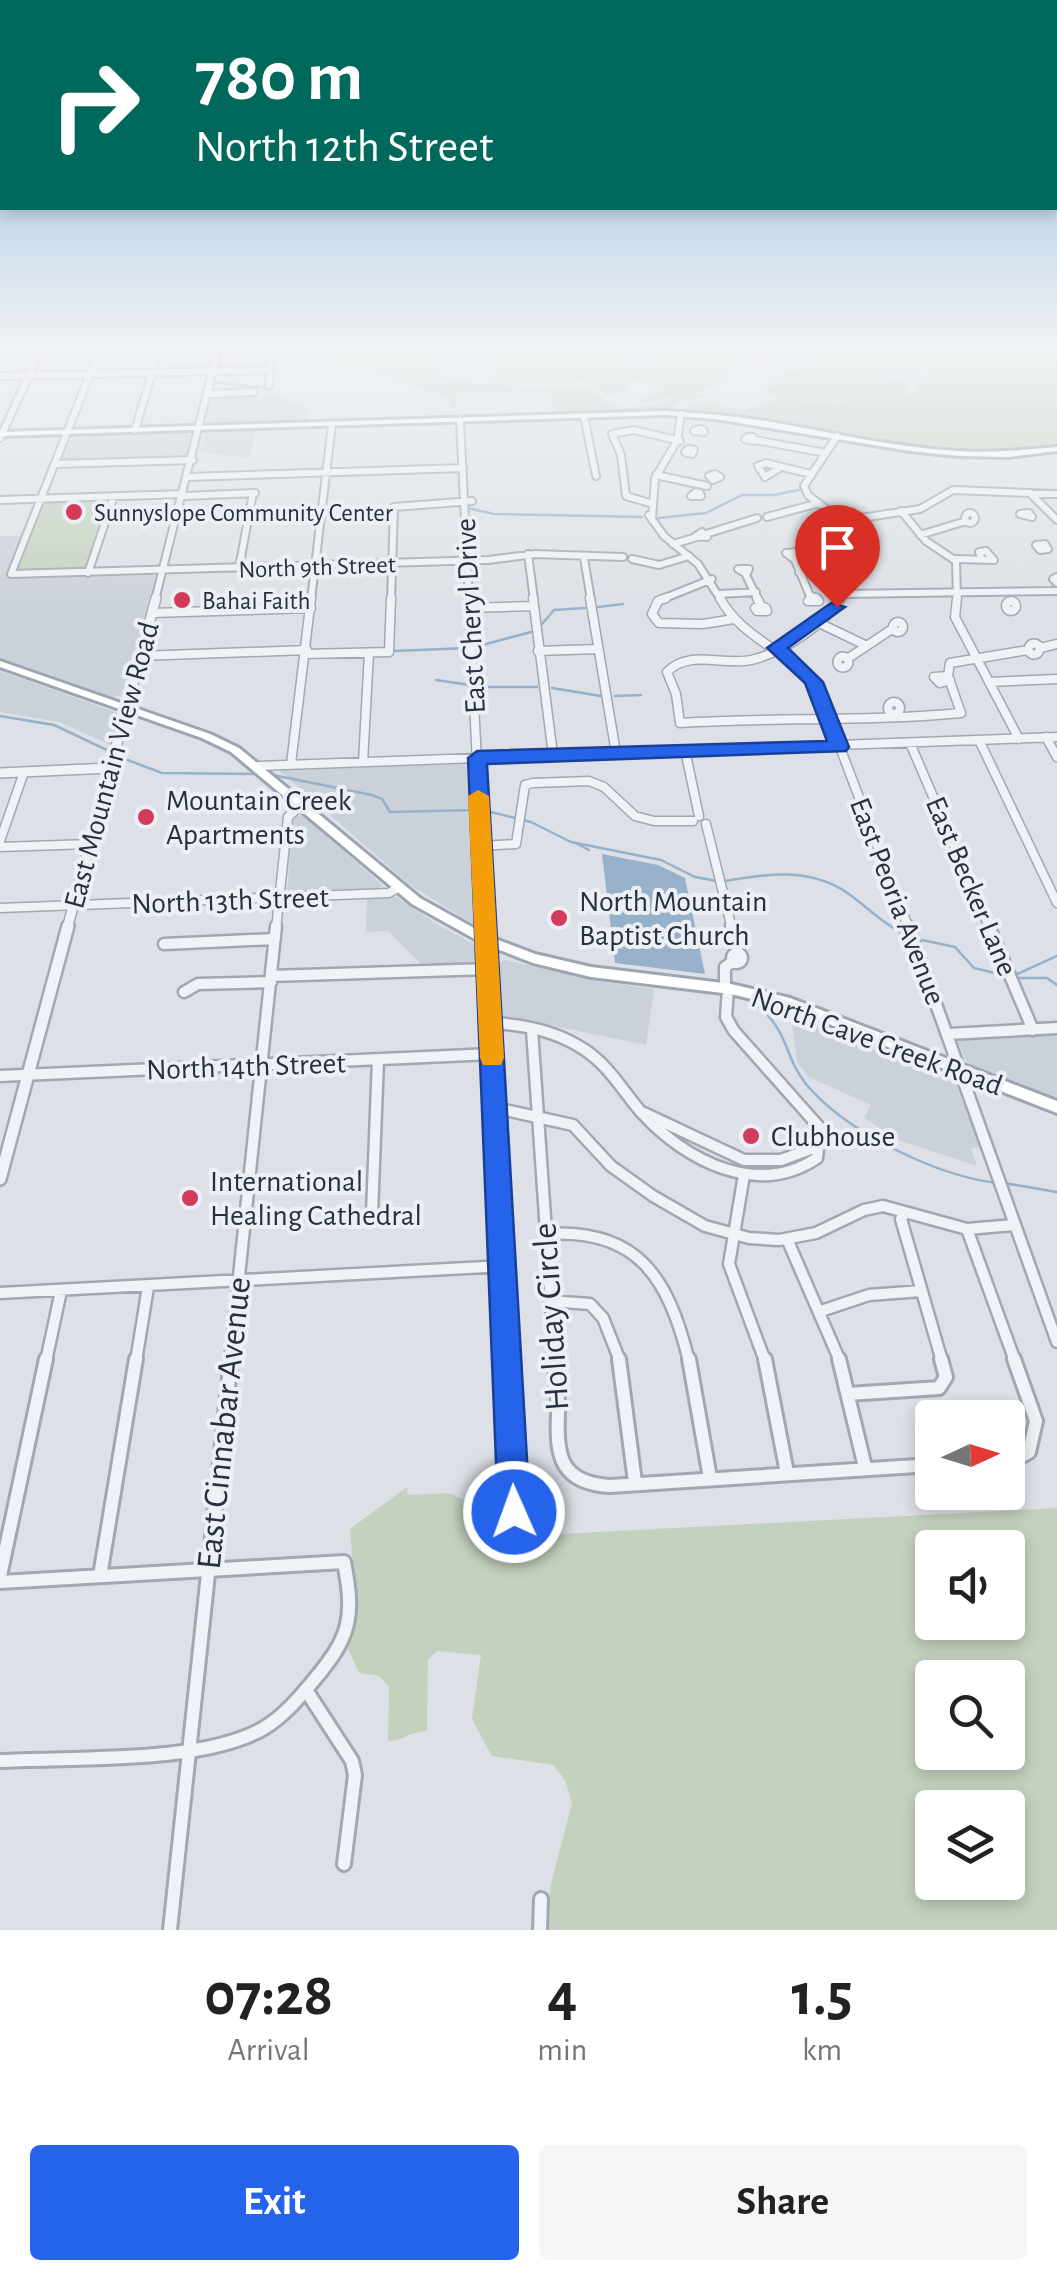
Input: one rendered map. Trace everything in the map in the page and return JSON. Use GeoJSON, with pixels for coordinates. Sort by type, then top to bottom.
{"type":"FeatureCollection","features":[{"type":"Feature","properties":{"kind":"main road"},"geometry":{"type":"LineString","coordinates":[[858,439],[960,454],[1057,449]]}},
{"type":"Feature","properties":{"kind":"main road","name":"North Cave Creek Road"},"geometry":{"type":"LineString","coordinates":[[0,664],[206,736],[260,767],[426,908],[486,940],[533,958],[591,972],[726,989],[818,1013],[1057,1108]]}},
{"type":"Feature","properties":{"kind":"street"},"geometry":{"type":"LineString","coordinates":[[41,498],[66,439]]}},
{"type":"Feature","properties":{"kind":"street","name":"East Mountain View Road"},"geometry":{"type":"LineString","coordinates":[[0,1179],[197,439]]}},
{"type":"Feature","properties":{"kind":"street"},"geometry":{"type":"LineString","coordinates":[[291,764],[330,439]]}},
{"type":"Feature","properties":{"kind":"street","name":"East Cheryl Drive"},"geometry":{"type":"LineString","coordinates":[[461,439],[468,501],[467,561],[504,1266],[514,1512],[506,1528]]}},
{"type":"Feature","properties":{"kind":"street"},"geometry":{"type":"LineString","coordinates":[[589,439],[596,476]]}},
{"type":"Feature","properties":{"kind":"street"},"geometry":{"type":"LineString","coordinates":[[615,439],[626,496],[648,502],[656,474],[680,441],[672,439]]}},
{"type":"Feature","properties":{"kind":"street"},"geometry":{"type":"LineString","coordinates":[[835,439],[804,486],[840,520]]}},
{"type":"Feature","properties":{"kind":"street"},"geometry":{"type":"LineString","coordinates":[[756,440],[826,452]]}},
{"type":"Feature","properties":{"kind":"street"},"geometry":{"type":"LineString","coordinates":[[675,449],[685,451]]}},
{"type":"Feature","properties":{"kind":"street"},"geometry":{"type":"LineString","coordinates":[[55,464],[192,460]]}},
{"type":"Feature","properties":{"kind":"street"},"geometry":{"type":"LineString","coordinates":[[188,477],[463,468]]}},
{"type":"Feature","properties":{"kind":"street"},"geometry":{"type":"LineString","coordinates":[[778,468],[812,474]]}},
{"type":"Feature","properties":{"kind":"street"},"geometry":{"type":"LineString","coordinates":[[656,474],[710,483],[699,493]]}},
{"type":"Feature","properties":{"kind":"street"},"geometry":{"type":"LineString","coordinates":[[1057,494],[953,490],[927,506],[840,520],[815,529],[840,594],[837,607],[776,648],[750,660],[685,662],[668,667],[680,723],[962,713],[949,678],[950,663],[1028,650],[1030,645],[1040,648],[1057,644]]}},
{"type":"Feature","properties":{"kind":"street"},"geometry":{"type":"LineString","coordinates":[[0,500],[254,493],[239,568]]}},
{"type":"Feature","properties":{"kind":"street"},"geometry":{"type":"LineString","coordinates":[[1030,493],[1057,520]]}},
{"type":"Feature","properties":{"kind":"street"},"geometry":{"type":"LineString","coordinates":[[88,573],[114,496]]}},
{"type":"Feature","properties":{"kind":"street","name":"North 9th Street"},"geometry":{"type":"LineString","coordinates":[[41,498],[12,574],[392,564],[528,554],[584,558],[623,557],[630,553],[632,559],[658,565],[694,561]]}},
{"type":"Feature","properties":{"kind":"street"},"geometry":{"type":"LineString","coordinates":[[140,656],[389,652],[394,506],[468,501]]}},
{"type":"Feature","properties":{"kind":"street","name":"East Peoria Avenue"},"geometry":{"type":"LineString","coordinates":[[648,502],[652,520],[712,580],[734,619],[810,677],[949,1034],[956,1068],[1057,1342]]}},
{"type":"Feature","properties":{"kind":"street"},"geometry":{"type":"LineString","coordinates":[[674,544],[697,537],[698,533],[793,513],[819,502]]}},
{"type":"Feature","properties":{"kind":"street"},"geometry":{"type":"LineString","coordinates":[[901,512],[920,535],[959,566],[954,617],[1018,738]]}},
{"type":"Feature","properties":{"kind":"street"},"geometry":{"type":"LineString","coordinates":[[1032,515],[1046,513]]}},
{"type":"Feature","properties":{"kind":"street"},"geometry":{"type":"LineString","coordinates":[[920,535],[966,521]]}},
{"type":"Feature","properties":{"kind":"street"},"geometry":{"type":"LineString","coordinates":[[1048,546],[1057,545]]}},
{"type":"Feature","properties":{"kind":"street"},"geometry":{"type":"LineString","coordinates":[[528,554],[553,756]]}},
{"type":"Feature","properties":{"kind":"street"},"geometry":{"type":"LineString","coordinates":[[955,559],[981,557]]}},
{"type":"Feature","properties":{"kind":"street"},"geometry":{"type":"LineString","coordinates":[[584,558],[616,753]]}},
{"type":"Feature","properties":{"kind":"street"},"geometry":{"type":"LineString","coordinates":[[793,558],[810,596]]}},
{"type":"Feature","properties":{"kind":"street"},"geometry":{"type":"LineString","coordinates":[[800,572],[830,570]]}},
{"type":"Feature","properties":{"kind":"street"},"geometry":{"type":"LineString","coordinates":[[745,573],[761,606]]}},
{"type":"Feature","properties":{"kind":"street"},"geometry":{"type":"LineString","coordinates":[[712,580],[658,601],[652,614],[659,623],[672,625],[734,619]]}},
{"type":"Feature","properties":{"kind":"street"},"geometry":{"type":"LineString","coordinates":[[840,594],[1057,591]]}},
{"type":"Feature","properties":{"kind":"street"},"geometry":{"type":"LineString","coordinates":[[719,594],[756,592]]}},
{"type":"Feature","properties":{"kind":"street"},"geometry":{"type":"LineString","coordinates":[[1008,593],[1012,602]]}},
{"type":"Feature","properties":{"kind":"street"},"geometry":{"type":"LineString","coordinates":[[470,608],[533,606]]}},
{"type":"Feature","properties":{"kind":"street"},"geometry":{"type":"LineString","coordinates":[[152,613],[312,608]]}},
{"type":"Feature","properties":{"kind":"street"},"geometry":{"type":"LineString","coordinates":[[818,622],[865,645]]}},
{"type":"Feature","properties":{"kind":"street"},"geometry":{"type":"LineString","coordinates":[[848,659],[892,629]]}},
{"type":"Feature","properties":{"kind":"street"},"geometry":{"type":"LineString","coordinates":[[538,651],[597,649]]}},
{"type":"Feature","properties":{"kind":"street"},"geometry":{"type":"LineString","coordinates":[[363,762],[368,652]]}},
{"type":"Feature","properties":{"kind":"street"},"geometry":{"type":"LineString","coordinates":[[989,682],[1057,679]]}},
{"type":"Feature","properties":{"kind":"street"},"geometry":{"type":"LineString","coordinates":[[1046,737],[1057,757]]}},
{"type":"Feature","properties":{"kind":"street"},"geometry":{"type":"LineString","coordinates":[[260,767],[1057,737]]}},
{"type":"Feature","properties":{"kind":"street"},"geometry":{"type":"LineString","coordinates":[[979,740],[1057,903]]}},
{"type":"Feature","properties":{"kind":"street","name":"East Becker Lane"},"geometry":{"type":"LineString","coordinates":[[910,744],[1033,1030]]}},
{"type":"Feature","properties":{"kind":"street"},"geometry":{"type":"LineString","coordinates":[[490,1023],[532,1030],[582,1047],[603,1062],[642,1112],[677,1141],[715,1164],[744,1175],[770,1177],[806,1168],[817,1158],[821,1145],[818,1126],[726,1017],[726,989],[736,957],[712,848],[699,820],[686,750]]}},
{"type":"Feature","properties":{"kind":"street"},"geometry":{"type":"LineString","coordinates":[[0,772],[112,764]]}},
{"type":"Feature","properties":{"kind":"street"},"geometry":{"type":"LineString","coordinates":[[24,772],[0,844],[90,844]]}},
{"type":"Feature","properties":{"kind":"street"},"geometry":{"type":"LineString","coordinates":[[481,846],[516,844],[524,821],[526,785],[597,784],[607,788],[620,806],[634,816],[652,822],[699,820]]}},
{"type":"Feature","properties":{"kind":"street","name":"East Cinnabar Avenue"},"geometry":{"type":"LineString","coordinates":[[170,1930],[289,814],[302,804]]}},
{"type":"Feature","properties":{"kind":"street","name":"North 13th Street"},"geometry":{"type":"LineString","coordinates":[[0,908],[388,894],[399,887]]}},
{"type":"Feature","properties":{"kind":"street"},"geometry":{"type":"LineString","coordinates":[[164,944],[275,939]]}},
{"type":"Feature","properties":{"kind":"street"},"geometry":{"type":"LineString","coordinates":[[184,992],[198,984],[488,969]]}},
{"type":"Feature","properties":{"kind":"street"},"geometry":{"type":"LineString","coordinates":[[949,1034],[1057,1028]]}},
{"type":"Feature","properties":{"kind":"street","name":"Holiday Circle"},"geometry":{"type":"LineString","coordinates":[[532,1030],[558,1412],[556,1448],[562,1462],[580,1481],[600,1488],[635,1482],[915,1466]]}},
{"type":"Feature","properties":{"kind":"street","name":"North 14th Street"},"geometry":{"type":"LineString","coordinates":[[0,1076],[492,1054]]}},
{"type":"Feature","properties":{"kind":"street"},"geometry":{"type":"LineString","coordinates":[[372,1214],[378,1060]]}},
{"type":"Feature","properties":{"kind":"street"},"geometry":{"type":"LineString","coordinates":[[505,1110],[572,1125],[634,1184],[689,1218],[732,1234],[787,1239],[816,1234],[875,1206],[968,1229],[1014,1225]]}},
{"type":"Feature","properties":{"kind":"street"},"geometry":{"type":"LineString","coordinates":[[642,1112],[744,1160],[781,1160],[821,1145]]}},
{"type":"Feature","properties":{"kind":"street"},"geometry":{"type":"LineString","coordinates":[[744,1175],[728,1264],[764,1354],[788,1473]]}},
{"type":"Feature","properties":{"kind":"street"},"geometry":{"type":"LineString","coordinates":[[848,1394],[940,1388],[945,1384],[946,1376],[901,1219],[904,1213]]}},
{"type":"Feature","properties":{"kind":"street"},"geometry":{"type":"LineString","coordinates":[[968,1229],[1036,1421],[1029,1452],[1025,1454]]}},
{"type":"Feature","properties":{"kind":"street"},"geometry":{"type":"LineString","coordinates":[[545,1234],[588,1232],[612,1240],[637,1257],[658,1280],[690,1360],[710,1478]]}},
{"type":"Feature","properties":{"kind":"street"},"geometry":{"type":"LineString","coordinates":[[787,1239],[821,1311],[848,1394],[865,1468]]}},
{"type":"Feature","properties":{"kind":"street"},"geometry":{"type":"LineString","coordinates":[[0,1294],[504,1266]]}},
{"type":"Feature","properties":{"kind":"street"},"geometry":{"type":"LineString","coordinates":[[100,1576],[148,1287]]}},
{"type":"Feature","properties":{"kind":"street"},"geometry":{"type":"LineString","coordinates":[[0,1761],[189,1749],[259,1730],[306,1690],[341,1650],[350,1631],[351,1594],[344,1562],[0,1579],[61,1291]]}},
{"type":"Feature","properties":{"kind":"street"},"geometry":{"type":"LineString","coordinates":[[821,1311],[869,1295],[922,1291]]}},
{"type":"Feature","properties":{"kind":"street"},"geometry":{"type":"LineString","coordinates":[[550,1301],[590,1304],[604,1320],[626,1388],[635,1482]]}},
{"type":"Feature","properties":{"kind":"street"},"geometry":{"type":"LineString","coordinates":[[306,1690],[342,1745],[355,1775],[344,1864]]}},
{"type":"Feature","properties":{"kind":"street"},"geometry":{"type":"LineString","coordinates":[[540,1930],[541,1900]]}},
{"type":"Feature","properties":{"kind":"shaded area"},"geometry":{"type":"Polygon","coordinates":[[[72,439],[193,439],[186,458],[60,460],[72,439]]]}},
{"type":"Feature","properties":{"kind":"shaded area"},"geometry":{"type":"Polygon","coordinates":[[[203,439],[254,439],[250,458],[198,452],[203,439]]]}},
{"type":"Feature","properties":{"kind":"shaded area"},"geometry":{"type":"Polygon","coordinates":[[[0,536],[22,536],[7,571],[13,577],[156,575],[123,695],[113,697],[0,658],[0,536]]]}},
{"type":"Feature","properties":{"kind":"shaded area"},"geometry":{"type":"Polygon","coordinates":[[[0,671],[118,713],[111,745],[59,722],[0,712],[0,671]]]}},
{"type":"Feature","properties":{"kind":"shaded area"},"geometry":{"type":"Polygon","coordinates":[[[471,762],[480,920],[473,924],[410,885],[280,771],[471,762]]]}},
{"type":"Feature","properties":{"kind":"shaded area"},"geometry":{"type":"Polygon","coordinates":[[[297,815],[305,817],[381,884],[380,888],[287,892],[293,820],[297,815]]]}},
{"type":"Feature","properties":{"kind":"shaded area"},"geometry":{"type":"Polygon","coordinates":[[[397,897],[480,947],[481,964],[424,967],[388,931],[366,932],[367,898],[397,897]]]}},
{"type":"Feature","properties":{"kind":"shaded area"},"geometry":{"type":"Polygon","coordinates":[[[505,960],[596,981],[654,989],[646,1045],[497,1014],[494,965],[505,960]]]}},
{"type":"Feature","properties":{"kind":"shaded area"},"geometry":{"type":"Polygon","coordinates":[[[791,1013],[954,1079],[980,1147],[971,1148],[977,1166],[898,1140],[864,1118],[871,1105],[809,1077],[797,1062],[791,1013]]]}},
{"type":"Feature","properties":{"kind":"shaded area"},"geometry":{"type":"Polygon","coordinates":[[[1057,1033],[1057,1098],[968,1064],[957,1041],[1057,1033]]]}},
{"type":"Feature","properties":{"kind":"green space"},"geometry":{"type":"Polygon","coordinates":[[[868,439],[1057,439],[1057,445],[984,452],[868,439]]]}},
{"type":"Feature","properties":{"kind":"green space"},"geometry":{"type":"Polygon","coordinates":[[[109,500],[85,570],[14,571],[43,501],[109,500]]]}},
{"type":"Feature","properties":{"kind":"green space"},"geometry":{"type":"Polygon","coordinates":[[[407,1487],[408,1495],[449,1493],[484,1509],[491,1500],[504,1500],[490,1522],[493,1541],[510,1548],[526,1542],[528,1522],[559,1534],[1057,1508],[1057,1930],[544,1930],[572,1803],[565,1780],[553,1765],[492,1756],[472,1719],[481,1655],[437,1651],[428,1660],[427,1731],[388,1741],[389,1687],[379,1676],[359,1673],[347,1646],[357,1616],[350,1529],[407,1487]]]}},
{"type":"Feature","properties":{"kind":"water"},"geometry":{"type":"Polygon","coordinates":[[[602,854],[658,865],[685,878],[705,974],[615,963],[602,854]]]}},
{"type":"Feature","properties":{"kind":"waterway"},"geometry":{"type":"LineString","coordinates":[[659,518],[706,513],[742,495],[774,495],[803,489]]}},
{"type":"Feature","properties":{"kind":"waterway"},"geometry":{"type":"LineString","coordinates":[[454,505],[494,514],[642,517]]}},
{"type":"Feature","properties":{"kind":"waterway"},"geometry":{"type":"LineString","coordinates":[[598,607],[623,604]]}},
{"type":"Feature","properties":{"kind":"waterway"},"geometry":{"type":"LineString","coordinates":[[542,624],[554,610],[585,608]]}},
{"type":"Feature","properties":{"kind":"waterway"},"geometry":{"type":"LineString","coordinates":[[475,647],[531,632]]}},
{"type":"Feature","properties":{"kind":"waterway"},"geometry":{"type":"LineString","coordinates":[[394,651],[467,648]]}},
{"type":"Feature","properties":{"kind":"waterway"},"geometry":{"type":"LineString","coordinates":[[436,680],[470,685]]}},
{"type":"Feature","properties":{"kind":"waterway"},"geometry":{"type":"LineString","coordinates":[[478,687],[537,687]]}},
{"type":"Feature","properties":{"kind":"waterway"},"geometry":{"type":"LineString","coordinates":[[552,688],[601,696]]}},
{"type":"Feature","properties":{"kind":"waterway"},"geometry":{"type":"LineString","coordinates":[[615,696],[641,695]]}},
{"type":"Feature","properties":{"kind":"waterway"},"geometry":{"type":"LineString","coordinates":[[0,716],[54,725],[111,752]]}},
{"type":"Feature","properties":{"kind":"waterway"},"geometry":{"type":"LineString","coordinates":[[117,756],[162,773],[255,774]]}},
{"type":"Feature","properties":{"kind":"waterway"},"geometry":{"type":"LineString","coordinates":[[268,774],[372,795],[382,799],[390,812],[475,810]]}},
{"type":"Feature","properties":{"kind":"waterway"},"geometry":{"type":"LineString","coordinates":[[483,810],[531,822],[571,842],[661,860],[695,877],[717,881]]}},
{"type":"Feature","properties":{"kind":"waterway"},"geometry":{"type":"LineString","coordinates":[[577,844],[589,850]]}},
{"type":"Feature","properties":{"kind":"waterway"},"geometry":{"type":"LineString","coordinates":[[725,881],[775,875],[823,881],[838,887],[904,934]]}},
{"type":"Feature","properties":{"kind":"waterway"},"geometry":{"type":"LineString","coordinates":[[922,940],[955,947],[974,968],[1003,975]]}},
{"type":"Feature","properties":{"kind":"waterway"},"geometry":{"type":"LineString","coordinates":[[1013,976],[1057,956]]}},
{"type":"Feature","properties":{"kind":"waterway"},"geometry":{"type":"LineString","coordinates":[[1016,978],[1047,978],[1057,985]]}},
{"type":"Feature","properties":{"kind":"waterway"},"geometry":{"type":"LineString","coordinates":[[758,1006],[776,1026],[806,1084],[844,1119],[920,1161],[996,1183]]}},
{"type":"Feature","properties":{"kind":"waterway"},"geometry":{"type":"LineString","coordinates":[[1004,1183],[1057,1192]]}},
{"type":"Feature","properties":{"kind":"slow traffic"},"geometry":{"type":"LineString","coordinates":[[478,796],[492,1058]]}},
{"type":"Feature","properties":{"kind":"place","name":"Sunnyslope Community Center"},"geometry":{"type":"Point","coordinates":[74,512]}},
{"type":"Feature","properties":{"kind":"place","name":"Bahai Faith"},"geometry":{"type":"Point","coordinates":[182,600]}},
{"type":"Feature","properties":{"kind":"place","name":"Mountain Creek Apartments"},"geometry":{"type":"Point","coordinates":[146,817]}},
{"type":"Feature","properties":{"kind":"place","name":"North Mountain Baptist Church"},"geometry":{"type":"Point","coordinates":[559,918]}},
{"type":"Feature","properties":{"kind":"place","name":"Clubhouse"},"geometry":{"type":"Point","coordinates":[751,1136]}},
{"type":"Feature","properties":{"kind":"place","name":"International Healing Cathedral"},"geometry":{"type":"Point","coordinates":[190,1198]}},
{"type":"Feature","properties":{"kind":"route"},"geometry":{"type":"LineString","coordinates":[[514,1512],[477,758],[839,747],[814,682],[776,648],[837,607]]}}]}
